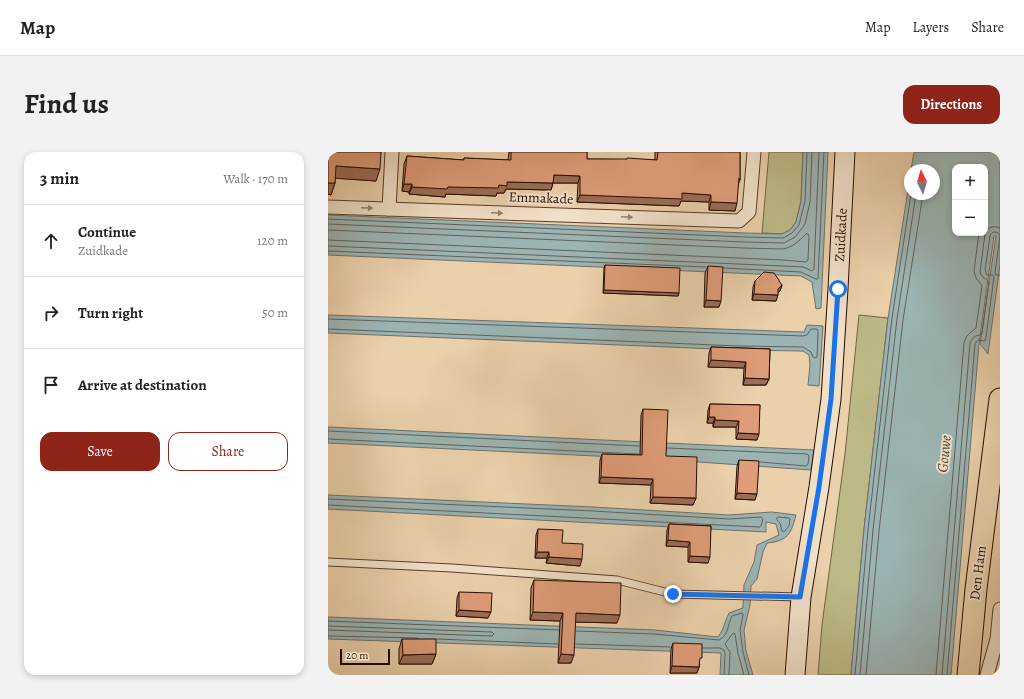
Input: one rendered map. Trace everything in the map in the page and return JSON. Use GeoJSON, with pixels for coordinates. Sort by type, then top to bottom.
{"type":"FeatureCollection","features":[{"type":"Feature","properties":{"kind":"main road","name":"Den Ham"},"geometry":{"type":"LineString","coordinates":[[968,675],[976,589],[1000,399]]}},
{"type":"Feature","properties":{"kind":"street"},"geometry":{"type":"LineString","coordinates":[[389,209],[392,152]]}},
{"type":"Feature","properties":{"kind":"street","name":"Emmakade"},"geometry":{"type":"LineString","coordinates":[[328,207],[739,221],[749,212],[754,152]]}},
{"type":"Feature","properties":{"kind":"street","name":"Zuidkade"},"geometry":{"type":"LineString","coordinates":[[795,675],[800,597],[819,487],[831,399],[845,152]]}},
{"type":"Feature","properties":{"kind":"street","name":"Den Ham"},"geometry":{"type":"LineString","coordinates":[[987,675],[997,639],[1000,609]]}},
{"type":"Feature","properties":{"kind":"lane"},"geometry":{"type":"LineString","coordinates":[[328,562],[452,568],[617,580],[673,594],[800,597]]}},
{"type":"Feature","properties":{"kind":"shaded area"},"geometry":{"type":"Polygon","coordinates":[[[769,152],[803,152],[801,201],[796,222],[790,230],[782,234],[762,233],[769,152]]]}},
{"type":"Feature","properties":{"kind":"shaded area"},"geometry":{"type":"Polygon","coordinates":[[[859,315],[888,318],[864,529],[851,675],[818,675],[822,625],[845,454],[859,315]]]}},
{"type":"Feature","properties":{"kind":"water"},"geometry":{"type":"Polygon","coordinates":[[[803,152],[828,152],[821,308],[816,309],[812,282],[801,276],[328,255],[328,215],[782,234],[790,230],[796,222],[801,201],[803,152]]]}},
{"type":"Feature","properties":{"kind":"water","name":"Gouwe"},"geometry":{"type":"Polygon","coordinates":[[[914,152],[1000,152],[1000,265],[988,354],[980,344],[996,236],[994,236],[979,344],[951,675],[851,675],[864,529],[888,318],[906,200],[940,200],[940,164],[912,164],[914,152]]]}},
{"type":"Feature","properties":{"kind":"water"},"geometry":{"type":"Polygon","coordinates":[[[328,315],[804,332],[807,325],[823,326],[819,386],[808,385],[810,365],[809,355],[803,351],[738,350],[328,333],[328,315]]]}},
{"type":"Feature","properties":{"kind":"water"},"geometry":{"type":"Polygon","coordinates":[[[328,427],[814,450],[811,470],[657,459],[328,443],[328,427]]]}},
{"type":"Feature","properties":{"kind":"water"},"geometry":{"type":"Polygon","coordinates":[[[328,495],[593,507],[729,515],[772,512],[796,515],[788,535],[780,540],[767,543],[763,552],[757,579],[751,586],[750,605],[744,630],[746,651],[753,675],[720,675],[721,653],[328,639],[328,617],[655,630],[718,637],[729,613],[743,608],[744,585],[754,562],[757,545],[779,535],[776,524],[766,522],[766,532],[328,509],[328,495]]]}},
{"type":"Feature","properties":{"kind":"building"},"geometry":{"type":"Polygon","coordinates":[[[330,152],[381,152],[380,169],[336,166],[335,183],[328,183],[328,157],[330,157],[330,152]]]}},
{"type":"Feature","properties":{"kind":"building"},"geometry":{"type":"Polygon","coordinates":[[[511,152],[587,152],[587,159],[627,158],[657,160],[658,152],[740,152],[740,180],[739,178],[737,203],[711,202],[711,195],[682,193],[682,199],[580,195],[580,176],[554,175],[553,183],[507,182],[507,186],[499,185],[498,188],[448,187],[447,189],[412,187],[412,184],[404,184],[407,156],[464,160],[464,158],[511,160],[511,152]]]}},
{"type":"Feature","properties":{"kind":"building"},"geometry":{"type":"Polygon","coordinates":[[[605,265],[680,268],[679,293],[604,290],[605,265]]]}},
{"type":"Feature","properties":{"kind":"building"},"geometry":{"type":"Polygon","coordinates":[[[708,266],[723,267],[721,301],[706,300],[708,266]]]}},
{"type":"Feature","properties":{"kind":"building"},"geometry":{"type":"Polygon","coordinates":[[[764,272],[774,273],[779,280],[782,285],[778,289],[778,295],[754,294],[755,281],[764,272]]]}},
{"type":"Feature","properties":{"kind":"building"},"geometry":{"type":"Polygon","coordinates":[[[711,347],[770,349],[769,379],[745,378],[746,362],[711,360],[711,347]]]}},
{"type":"Feature","properties":{"kind":"building"},"geometry":{"type":"Polygon","coordinates":[[[710,404],[760,405],[759,434],[738,433],[739,421],[715,420],[715,417],[709,417],[710,404]]]}},
{"type":"Feature","properties":{"kind":"building"},"geometry":{"type":"Polygon","coordinates":[[[643,409],[668,410],[666,456],[697,457],[696,498],[653,497],[653,479],[601,477],[602,454],[642,455],[643,409]]]}},
{"type":"Feature","properties":{"kind":"building"},"geometry":{"type":"Polygon","coordinates":[[[739,460],[759,461],[757,494],[737,493],[739,460]]]}},
{"type":"Feature","properties":{"kind":"building"},"geometry":{"type":"Polygon","coordinates":[[[669,524],[711,526],[710,557],[690,556],[690,542],[668,540],[669,524]]]}},
{"type":"Feature","properties":{"kind":"building"},"geometry":{"type":"Polygon","coordinates":[[[538,529],[563,530],[562,543],[583,544],[582,559],[549,557],[549,552],[537,552],[538,529]]]}},
{"type":"Feature","properties":{"kind":"building"},"geometry":{"type":"Polygon","coordinates":[[[534,580],[621,583],[620,615],[576,613],[574,655],[561,654],[563,613],[533,612],[534,580]]]}},
{"type":"Feature","properties":{"kind":"building"},"geometry":{"type":"Polygon","coordinates":[[[459,592],[492,593],[491,612],[459,610],[459,592]]]}},
{"type":"Feature","properties":{"kind":"building"},"geometry":{"type":"Polygon","coordinates":[[[402,639],[436,639],[436,654],[403,655],[402,639]]]}},
{"type":"Feature","properties":{"kind":"building"},"geometry":{"type":"Polygon","coordinates":[[[673,643],[702,644],[702,658],[700,658],[699,667],[672,666],[673,643]]]}},
{"type":"Feature","properties":{"kind":"route"},"geometry":{"type":"LineString","coordinates":[[673,594],[800,597],[819,487],[831,399],[838,289]]}}]}
